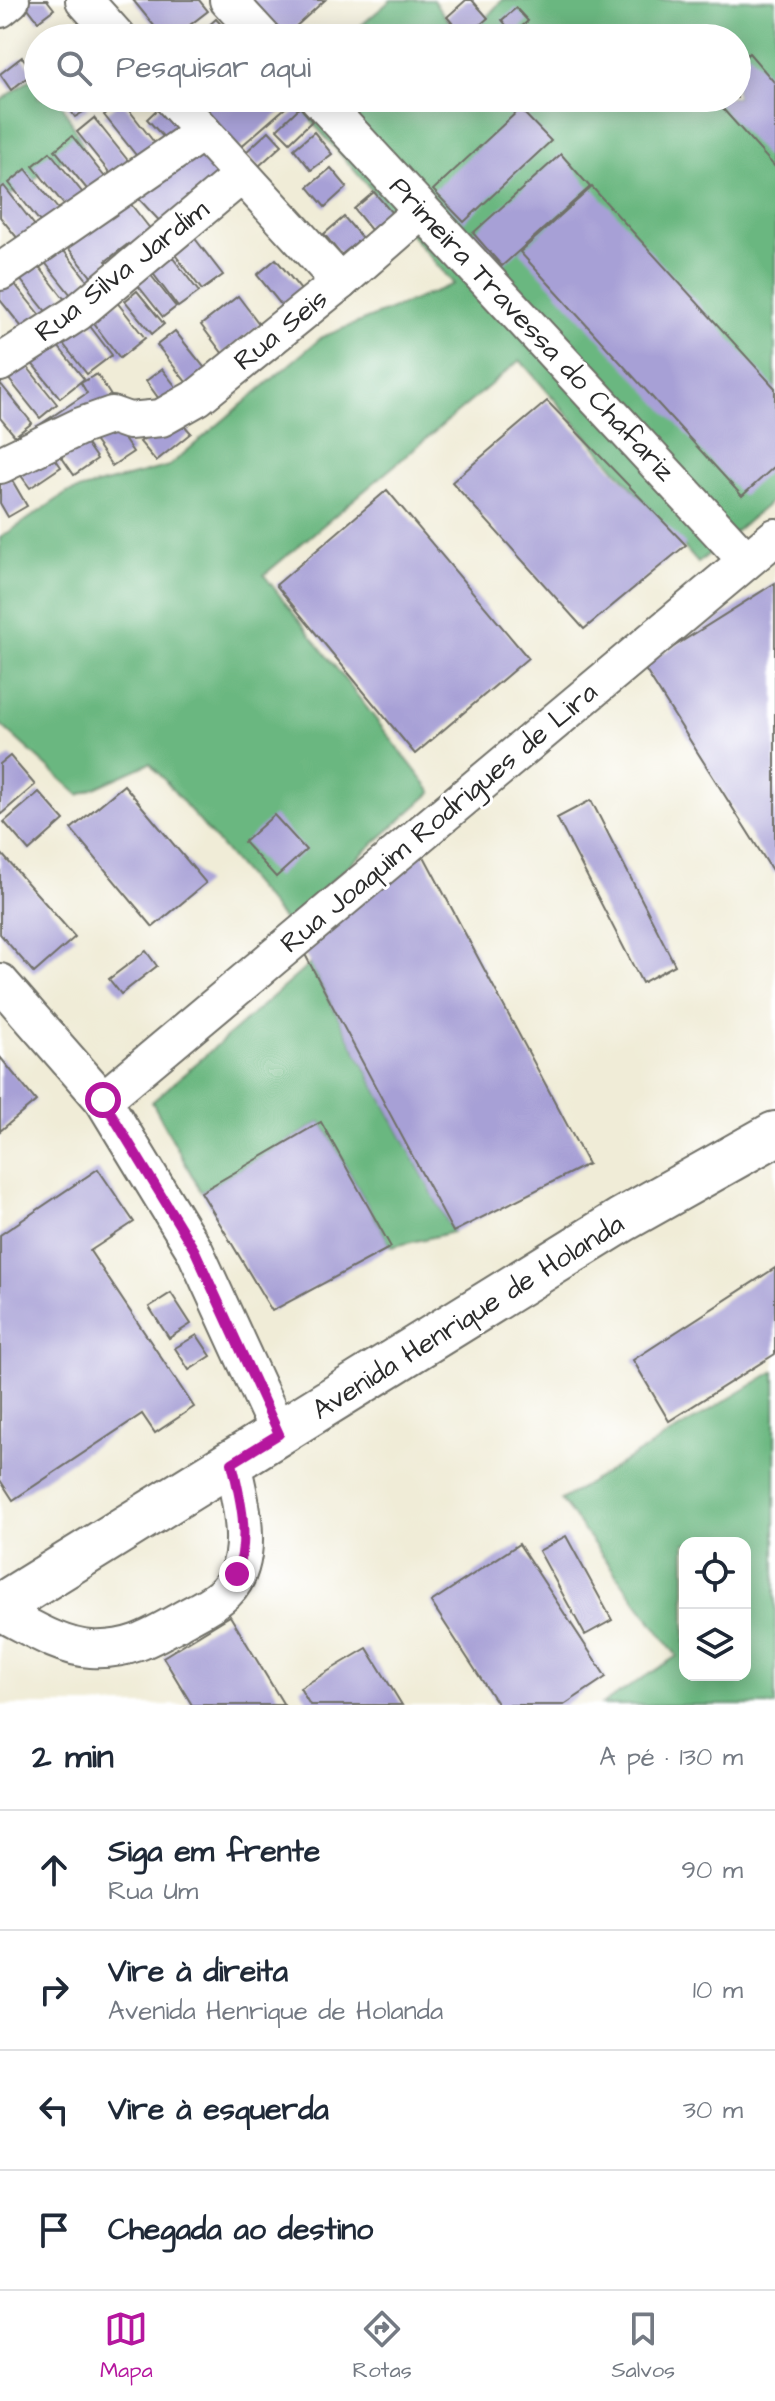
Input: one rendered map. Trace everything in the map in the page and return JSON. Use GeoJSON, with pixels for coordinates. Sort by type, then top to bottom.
{"type":"FeatureCollection","features":[{"type":"Feature","properties":{"kind":"main road","name":"Avenida Henrique de Holanda"},"geometry":{"type":"LineString","coordinates":[[0,1606],[622,1220],[775,1134]]}},
{"type":"Feature","properties":{"kind":"street"},"geometry":{"type":"LineString","coordinates":[[0,9],[11,0]]}},
{"type":"Feature","properties":{"kind":"street"},"geometry":{"type":"LineString","coordinates":[[84,0],[105,24]]}},
{"type":"Feature","properties":{"kind":"street"},"geometry":{"type":"LineString","coordinates":[[228,0],[250,24]]}},
{"type":"Feature","properties":{"kind":"street","name":"Rua Seis"},"geometry":{"type":"LineString","coordinates":[[0,465],[81,426],[112,415],[129,421],[161,418],[198,397],[340,282],[185,112]]}},
{"type":"Feature","properties":{"kind":"street","name":"Primeira Travessa do Chafariz"},"geometry":{"type":"LineString","coordinates":[[331,112],[746,560]]}},
{"type":"Feature","properties":{"kind":"street"},"geometry":{"type":"LineString","coordinates":[[0,272],[203,132]]}},
{"type":"Feature","properties":{"kind":"street","name":"Rua Silva Jardim"},"geometry":{"type":"LineString","coordinates":[[0,363],[77,313],[242,175]]}},
{"type":"Feature","properties":{"kind":"street"},"geometry":{"type":"LineString","coordinates":[[340,282],[411,220]]}},
{"type":"Feature","properties":{"kind":"street","name":"Rua Joaquim Rodrigues de Lira"},"geometry":{"type":"LineString","coordinates":[[103,1100],[775,537]]}},
{"type":"Feature","properties":{"kind":"street"},"geometry":{"type":"LineString","coordinates":[[3,990],[103,1100],[195,1251],[279,1434]]}},
{"type":"Feature","properties":{"kind":"street"},"geometry":{"type":"LineString","coordinates":[[0,1612],[60,1641],[90,1649],[128,1647],[145,1641],[221,1597],[237,1574],[243,1556],[242,1506],[232,1463]]}},
{"type":"Feature","properties":{"kind":"green space"},"geometry":{"type":"Polygon","coordinates":[[[391,0],[433,0],[451,24],[363,24],[391,0]]]}},
{"type":"Feature","properties":{"kind":"green space"},"geometry":{"type":"Polygon","coordinates":[[[502,0],[775,0],[775,498],[698,563],[520,360],[264,575],[432,792],[285,922],[150,763],[79,795],[0,724],[0,538],[67,493],[169,466],[322,337],[454,284],[303,112],[751,112],[751,24],[481,24],[502,0]]]}},
{"type":"Feature","properties":{"kind":"green space"},"geometry":{"type":"Polygon","coordinates":[[[24,84],[24,112],[66,112],[83,146],[0,202],[0,101],[24,84]]]}},
{"type":"Feature","properties":{"kind":"green space"},"geometry":{"type":"Polygon","coordinates":[[[310,964],[453,1232],[391,1247],[321,1122],[201,1192],[152,1102],[310,964]]]}},
{"type":"Feature","properties":{"kind":"green space"},"geometry":{"type":"Polygon","coordinates":[[[775,1371],[775,1705],[601,1705],[677,1656],[561,1500],[775,1371]]]}},
{"type":"Feature","properties":{"kind":"building"},"geometry":{"type":"Polygon","coordinates":[[[29,0],[47,0],[54,9],[38,21],[25,4],[29,0]]]}},
{"type":"Feature","properties":{"kind":"building"},"geometry":{"type":"Polygon","coordinates":[[[133,0],[199,0],[208,11],[191,24],[153,24],[133,0]]]}},
{"type":"Feature","properties":{"kind":"building"},"geometry":{"type":"Polygon","coordinates":[[[246,0],[325,0],[298,24],[269,24],[246,0]]]}},
{"type":"Feature","properties":{"kind":"building"},"geometry":{"type":"Polygon","coordinates":[[[466,0],[472,0],[488,18],[481,24],[453,24],[447,17],[466,0]]]}},
{"type":"Feature","properties":{"kind":"building"},"geometry":{"type":"Polygon","coordinates":[[[516,8],[528,21],[525,24],[505,24],[502,20],[516,8]]]}},
{"type":"Feature","properties":{"kind":"building"},"geometry":{"type":"Polygon","coordinates":[[[88,15],[95,24],[77,24],[88,15]]]}},
{"type":"Feature","properties":{"kind":"building"},"geometry":{"type":"Polygon","coordinates":[[[751,55],[775,83],[775,167],[726,112],[751,112],[751,55]]]}},
{"type":"Feature","properties":{"kind":"building"},"geometry":{"type":"Polygon","coordinates":[[[22,57],[24,60],[24,80],[11,90],[0,74],[22,57]]]}},
{"type":"Feature","properties":{"kind":"building"},"geometry":{"type":"Polygon","coordinates":[[[108,112],[131,112],[157,146],[140,160],[104,115],[108,112]]]}},
{"type":"Feature","properties":{"kind":"building"},"geometry":{"type":"Polygon","coordinates":[[[154,112],[172,112],[186,127],[169,143],[147,119],[154,112]]]}},
{"type":"Feature","properties":{"kind":"building"},"geometry":{"type":"Polygon","coordinates":[[[206,112],[281,112],[238,149],[206,112]]]}},
{"type":"Feature","properties":{"kind":"building"},"geometry":{"type":"Polygon","coordinates":[[[295,112],[304,112],[312,121],[290,142],[277,129],[295,112]]]}},
{"type":"Feature","properties":{"kind":"building"},"geometry":{"type":"Polygon","coordinates":[[[517,112],[523,112],[551,141],[464,222],[433,190],[517,112]]]}},
{"type":"Feature","properties":{"kind":"building"},"geometry":{"type":"Polygon","coordinates":[[[94,118],[130,163],[113,177],[77,132],[94,118]]]}},
{"type":"Feature","properties":{"kind":"building"},"geometry":{"type":"Polygon","coordinates":[[[269,131],[282,145],[259,166],[246,152],[269,131]]]}},
{"type":"Feature","properties":{"kind":"building"},"geometry":{"type":"Polygon","coordinates":[[[314,132],[332,154],[311,170],[294,149],[314,132]]]}},
{"type":"Feature","properties":{"kind":"building"},"geometry":{"type":"Polygon","coordinates":[[[72,136],[108,181],[91,194],[55,150],[72,136]]]}},
{"type":"Feature","properties":{"kind":"building"},"geometry":{"type":"Polygon","coordinates":[[[198,146],[225,176],[167,229],[139,199],[198,146]]]}},
{"type":"Feature","properties":{"kind":"building"},"geometry":{"type":"Polygon","coordinates":[[[50,152],[86,197],[69,211],[33,166],[50,152]]]}},
{"type":"Feature","properties":{"kind":"building"},"geometry":{"type":"Polygon","coordinates":[[[561,154],[590,187],[502,266],[473,233],[561,154]]]}},
{"type":"Feature","properties":{"kind":"building"},"geometry":{"type":"Polygon","coordinates":[[[331,168],[347,187],[325,207],[308,187],[331,168]]]}},
{"type":"Feature","properties":{"kind":"building"},"geometry":{"type":"Polygon","coordinates":[[[26,169],[62,214],[45,228],[9,183],[26,169]]]}},
{"type":"Feature","properties":{"kind":"building"},"geometry":{"type":"Polygon","coordinates":[[[4,186],[39,231],[23,245],[0,217],[0,189],[4,186]]]}},
{"type":"Feature","properties":{"kind":"building"},"geometry":{"type":"Polygon","coordinates":[[[592,187],[775,388],[775,466],[742,496],[520,252],[592,187]]]}},
{"type":"Feature","properties":{"kind":"building"},"geometry":{"type":"Polygon","coordinates":[[[374,192],[392,213],[371,230],[354,209],[374,192]]]}},
{"type":"Feature","properties":{"kind":"building"},"geometry":{"type":"Polygon","coordinates":[[[126,198],[155,235],[134,252],[128,244],[106,261],[114,270],[97,284],[61,239],[126,198]]]}},
{"type":"Feature","properties":{"kind":"building"},"geometry":{"type":"Polygon","coordinates":[[[344,217],[362,238],[341,255],[324,234],[344,217]]]}},
{"type":"Feature","properties":{"kind":"building"},"geometry":{"type":"Polygon","coordinates":[[[193,236],[223,275],[202,290],[173,252],[193,236]]]}},
{"type":"Feature","properties":{"kind":"building"},"geometry":{"type":"Polygon","coordinates":[[[56,241],[92,286],[75,300],[39,255],[56,241]]]}},
{"type":"Feature","properties":{"kind":"building"},"geometry":{"type":"Polygon","coordinates":[[[169,253],[199,292],[178,307],[149,268],[169,253]]]}},
{"type":"Feature","properties":{"kind":"building"},"geometry":{"type":"Polygon","coordinates":[[[276,259],[301,290],[282,306],[257,275],[276,259]]]}},
{"type":"Feature","properties":{"kind":"building"},"geometry":{"type":"Polygon","coordinates":[[[34,260],[69,305],[52,319],[16,274],[34,260]]]}},
{"type":"Feature","properties":{"kind":"building"},"geometry":{"type":"Polygon","coordinates":[[[149,273],[176,307],[163,317],[136,283],[149,273]]]}},
{"type":"Feature","properties":{"kind":"building"},"geometry":{"type":"Polygon","coordinates":[[[10,278],[46,323],[29,336],[0,300],[0,286],[10,278]]]}},
{"type":"Feature","properties":{"kind":"building"},"geometry":{"type":"Polygon","coordinates":[[[137,291],[164,324],[152,334],[125,301],[137,291]]]}},
{"type":"Feature","properties":{"kind":"building"},"geometry":{"type":"Polygon","coordinates":[[[238,296],[260,325],[223,354],[201,325],[238,296]]]}},
{"type":"Feature","properties":{"kind":"building"},"geometry":{"type":"Polygon","coordinates":[[[116,301],[145,338],[120,358],[91,320],[116,301]]]}},
{"type":"Feature","properties":{"kind":"building"},"geometry":{"type":"Polygon","coordinates":[[[83,317],[112,355],[87,374],[57,336],[83,317]]]}},
{"type":"Feature","properties":{"kind":"building"},"geometry":{"type":"Polygon","coordinates":[[[175,331],[208,372],[190,387],[157,345],[175,331]]]}},
{"type":"Feature","properties":{"kind":"building"},"geometry":{"type":"Polygon","coordinates":[[[54,341],[84,379],[60,398],[30,361],[54,341]]]}},
{"type":"Feature","properties":{"kind":"building"},"geometry":{"type":"Polygon","coordinates":[[[21,359],[57,404],[40,418],[4,373],[21,359]]]}},
{"type":"Feature","properties":{"kind":"building"},"geometry":{"type":"Polygon","coordinates":[[[162,369],[184,397],[167,410],[146,381],[162,369]]]}},
{"type":"Feature","properties":{"kind":"building"},"geometry":{"type":"Polygon","coordinates":[[[97,374],[113,399],[41,437],[35,428],[87,393],[81,383],[97,374]]]}},
{"type":"Feature","properties":{"kind":"building"},"geometry":{"type":"Polygon","coordinates":[[[0,383],[32,423],[15,436],[0,418],[0,383]]]}},
{"type":"Feature","properties":{"kind":"building"},"geometry":{"type":"Polygon","coordinates":[[[547,401],[686,545],[584,629],[452,482],[547,401]]]}},
{"type":"Feature","properties":{"kind":"building"},"geometry":{"type":"Polygon","coordinates":[[[174,414],[191,433],[156,461],[140,442],[174,414]]]}},
{"type":"Feature","properties":{"kind":"building"},"geometry":{"type":"Polygon","coordinates":[[[114,425],[133,452],[112,466],[93,439],[114,425]]]}},
{"type":"Feature","properties":{"kind":"building"},"geometry":{"type":"Polygon","coordinates":[[[79,433],[97,459],[74,475],[56,449],[79,433]]]}},
{"type":"Feature","properties":{"kind":"building"},"geometry":{"type":"Polygon","coordinates":[[[48,448],[61,467],[30,488],[17,470],[48,448]]]}},
{"type":"Feature","properties":{"kind":"building"},"geometry":{"type":"Polygon","coordinates":[[[9,475],[27,506],[8,517],[0,503],[0,481],[9,475]]]}},
{"type":"Feature","properties":{"kind":"building"},"geometry":{"type":"Polygon","coordinates":[[[387,490],[528,658],[415,754],[276,585],[387,490]]]}},
{"type":"Feature","properties":{"kind":"building"},"geometry":{"type":"Polygon","coordinates":[[[775,583],[775,875],[643,666],[775,583]]]}},
{"type":"Feature","properties":{"kind":"building"},"geometry":{"type":"Polygon","coordinates":[[[10,756],[35,785],[0,815],[0,764],[10,756]]]}},
{"type":"Feature","properties":{"kind":"building"},"geometry":{"type":"Polygon","coordinates":[[[124,785],[206,883],[153,927],[71,829],[124,785]]]}},
{"type":"Feature","properties":{"kind":"building"},"geometry":{"type":"Polygon","coordinates":[[[39,792],[64,820],[29,851],[4,822],[39,792]]]}},
{"type":"Feature","properties":{"kind":"building"},"geometry":{"type":"Polygon","coordinates":[[[591,800],[675,965],[642,983],[557,818],[591,800]]]}},
{"type":"Feature","properties":{"kind":"building"},"geometry":{"type":"Polygon","coordinates":[[[274,815],[306,850],[276,877],[244,842],[274,815]]]}},
{"type":"Feature","properties":{"kind":"building"},"geometry":{"type":"Polygon","coordinates":[[[418,845],[588,1164],[453,1232],[300,945],[418,845]]]}},
{"type":"Feature","properties":{"kind":"building"},"geometry":{"type":"Polygon","coordinates":[[[0,852],[75,937],[34,973],[0,934],[0,852]]]}},
{"type":"Feature","properties":{"kind":"building"},"geometry":{"type":"Polygon","coordinates":[[[146,951],[157,966],[121,994],[109,979],[146,951]]]}},
{"type":"Feature","properties":{"kind":"building"},"geometry":{"type":"Polygon","coordinates":[[[0,1057],[36,1101],[0,1131],[0,1057]]]}},
{"type":"Feature","properties":{"kind":"building"},"geometry":{"type":"Polygon","coordinates":[[[321,1122],[391,1247],[272,1311],[201,1192],[321,1122]]]}},
{"type":"Feature","properties":{"kind":"building"},"geometry":{"type":"Polygon","coordinates":[[[98,1169],[134,1222],[90,1251],[194,1407],[155,1433],[142,1414],[13,1500],[0,1480],[0,1235],[98,1169]]]}},
{"type":"Feature","properties":{"kind":"building"},"geometry":{"type":"Polygon","coordinates":[[[775,1268],[775,1354],[669,1421],[633,1360],[775,1268]]]}},
{"type":"Feature","properties":{"kind":"building"},"geometry":{"type":"Polygon","coordinates":[[[171,1293],[191,1324],[169,1338],[149,1307],[171,1293]]]}},
{"type":"Feature","properties":{"kind":"building"},"geometry":{"type":"Polygon","coordinates":[[[197,1335],[211,1356],[189,1370],[175,1348],[197,1335]]]}},
{"type":"Feature","properties":{"kind":"building"},"geometry":{"type":"Polygon","coordinates":[[[566,1536],[612,1620],[585,1635],[539,1551],[566,1536]]]}},
{"type":"Feature","properties":{"kind":"building"},"geometry":{"type":"Polygon","coordinates":[[[519,1544],[606,1677],[564,1705],[498,1705],[431,1602],[519,1544]]]}},
{"type":"Feature","properties":{"kind":"building"},"geometry":{"type":"Polygon","coordinates":[[[230,1616],[284,1705],[192,1705],[163,1657],[230,1616]]]}},
{"type":"Feature","properties":{"kind":"building"},"geometry":{"type":"Polygon","coordinates":[[[367,1648],[402,1705],[310,1705],[300,1688],[367,1648]]]}},
{"type":"Feature","properties":{"kind":"route"},"geometry":{"type":"LineString","coordinates":[[103,1100],[195,1251],[279,1434],[232,1463],[242,1506],[243,1556],[237,1574]]}}]}
